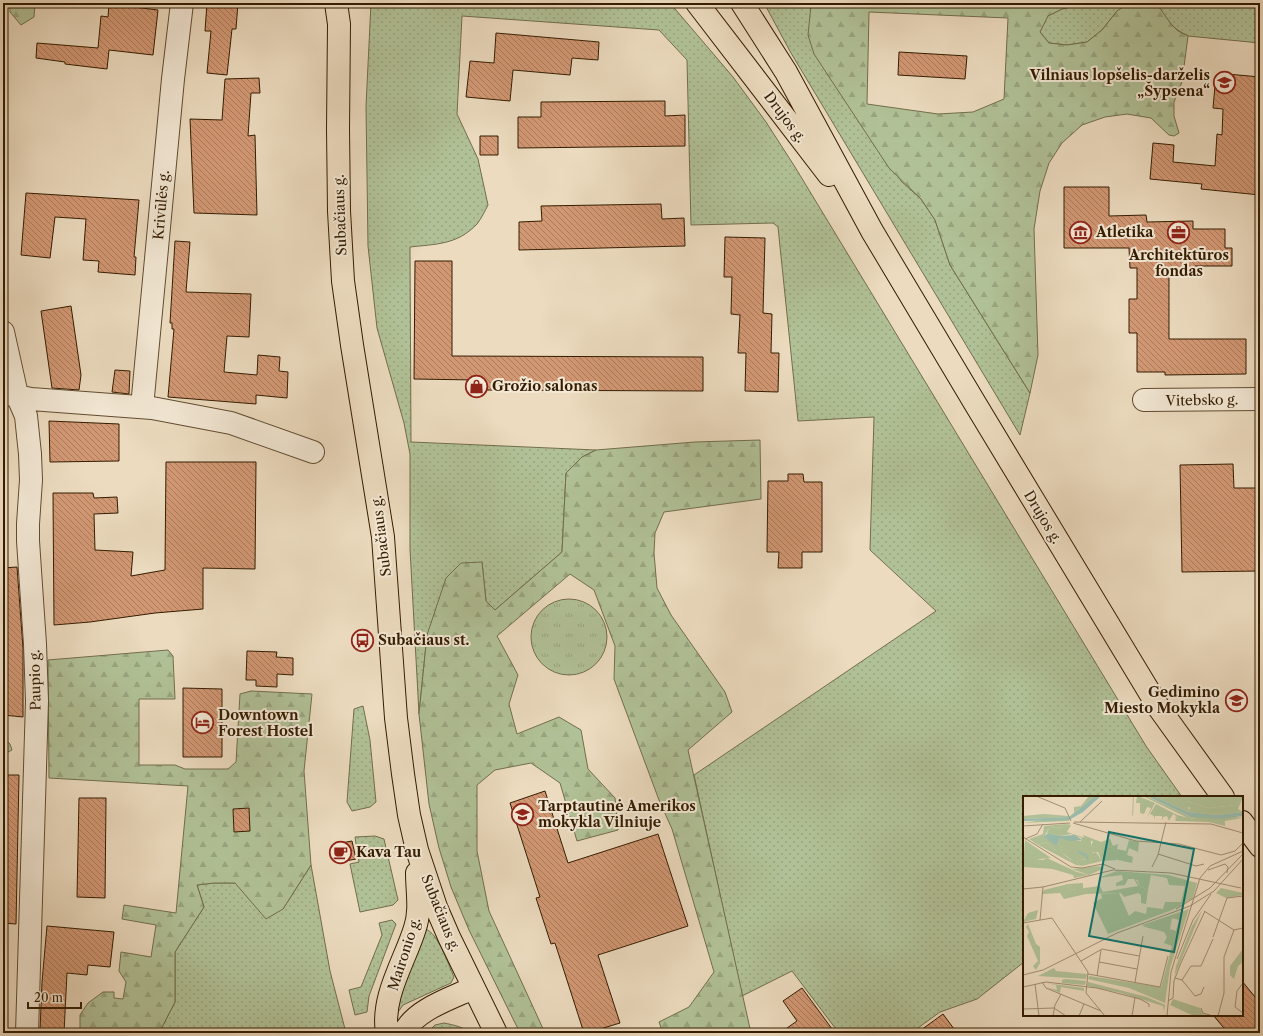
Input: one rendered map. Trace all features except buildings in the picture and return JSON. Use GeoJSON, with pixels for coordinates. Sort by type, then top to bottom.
{"type":"FeatureCollection","features":[{"type":"Feature","properties":{"kind":"main road","name":"Drujos g."},"geometry":{"type":"LineString","coordinates":[[697,3],[872,231]]}},
{"type":"Feature","properties":{"kind":"main road","name":"Drujos g."},"geometry":{"type":"LineString","coordinates":[[742,3],[786,72],[872,231],[976,405],[1160,708],[1222,796]]}},
{"type":"Feature","properties":{"kind":"main road","name":"Subačiaus g."},"geometry":{"type":"LineString","coordinates":[[340,10],[338,122],[339,211],[343,281],[383,537],[396,718],[409,816],[417,850],[436,907],[473,988],[496,1033]]}},
{"type":"Feature","properties":{"kind":"main road"},"geometry":{"type":"LineString","coordinates":[[1243,823],[1260,846]]}},
{"type":"Feature","properties":{"kind":"main road","name":"Maironio g."},"geometry":{"type":"LineString","coordinates":[[387,1033],[387,1011],[391,994],[416,928],[419,914],[417,850]]}},
{"type":"Feature","properties":{"kind":"main road"},"geometry":{"type":"LineString","coordinates":[[404,1033],[407,1027],[416,1018],[432,1008],[473,988]]}},
{"type":"Feature","properties":{"kind":"street","name":"Krivūlės g."},"geometry":{"type":"LineString","coordinates":[[142,407],[173,79],[180,9],[182,3]]}},
{"type":"Feature","properties":{"kind":"street","name":"Paupio g."},"geometry":{"type":"LineString","coordinates":[[3,332],[10,394],[26,416],[31,480],[28,541],[35,644],[36,701],[27,1033]]}},
{"type":"Feature","properties":{"kind":"street"},"geometry":{"type":"LineString","coordinates":[[10,394],[31,399],[142,407],[231,423],[313,452]]}},
{"type":"Feature","properties":{"kind":"street","name":"Vitebsko g."},"geometry":{"type":"LineString","coordinates":[[1144,400],[1260,399]]}},
{"type":"Feature","properties":{"kind":"green space"},"geometry":{"type":"Polygon","coordinates":[[[10,3],[35,3],[34,17],[21,25],[10,12],[10,3]]]}},
{"type":"Feature","properties":{"kind":"green space"},"geometry":{"type":"Polygon","coordinates":[[[371,3],[670,3],[733,77],[766,122],[795,167],[1146,746],[1181,796],[1023,796],[1023,963],[977,999],[940,1012],[911,1033],[839,1033],[792,971],[742,996],[694,775],[936,611],[870,550],[874,417],[798,421],[778,227],[773,223],[691,225],[687,60],[659,30],[462,16],[457,114],[478,159],[488,205],[477,224],[462,236],[454,240],[437,244],[410,247],[411,442],[596,450],[582,457],[566,473],[562,552],[495,610],[486,602],[482,562],[427,635],[419,714],[410,549],[410,454],[404,423],[377,328],[368,246],[366,106],[371,3]]]}},
{"type":"Feature","properties":{"kind":"green space"},"geometry":{"type":"Polygon","coordinates":[[[764,3],[813,3],[811,5],[901,181],[921,199],[935,220],[950,265],[1030,393],[1020,435],[791,53],[764,3]]]}},
{"type":"Feature","properties":{"kind":"green space"},"geometry":{"type":"Polygon","coordinates":[[[813,3],[1079,3],[1078,5],[1062,9],[1048,16],[1040,32],[1049,43],[1067,45],[1087,42],[1102,30],[1117,11],[1129,3],[1151,3],[1159,7],[1178,31],[1188,36],[1182,82],[1174,102],[1174,116],[1179,133],[1174,136],[1169,135],[1151,118],[1127,114],[1105,117],[1082,125],[1062,143],[1049,163],[1040,191],[1034,229],[1038,355],[1030,393],[950,265],[935,220],[921,199],[889,168],[814,54],[808,35],[811,5],[813,3]],[[869,12],[867,104],[938,114],[973,112],[1004,99],[1008,18],[869,12]]]}},
{"type":"Feature","properties":{"kind":"green space"},"geometry":{"type":"Polygon","coordinates":[[[1079,3],[1129,3],[1117,11],[1102,30],[1087,42],[1067,45],[1049,43],[1040,32],[1047,16],[1079,3]]]}},
{"type":"Feature","properties":{"kind":"green space"},"geometry":{"type":"Polygon","coordinates":[[[1151,3],[1260,3],[1260,43],[1188,36],[1174,27],[1160,10],[1151,3]]]}},
{"type":"Feature","properties":{"kind":"green space"},"geometry":{"type":"Polygon","coordinates":[[[760,440],[761,499],[664,512],[655,533],[654,553],[657,588],[671,615],[725,692],[732,712],[688,750],[751,1033],[663,1033],[659,1022],[689,1007],[714,972],[672,829],[659,800],[614,679],[615,646],[594,590],[570,574],[497,636],[518,675],[509,704],[517,734],[559,717],[581,730],[588,769],[615,798],[618,830],[577,841],[560,783],[531,763],[495,770],[477,785],[477,851],[489,911],[545,1033],[520,1033],[469,930],[451,887],[439,848],[429,804],[419,714],[427,635],[446,578],[461,563],[482,562],[486,601],[495,610],[562,552],[566,473],[582,457],[596,450],[695,442],[760,440]]]}},
{"type":"Feature","properties":{"kind":"green space"},"geometry":{"type":"Polygon","coordinates":[[[569,599],[584,602],[596,610],[604,622],[607,637],[604,652],[596,664],[584,672],[569,675],[554,672],[542,664],[534,652],[531,637],[534,622],[542,610],[554,602],[569,599]]]}},
{"type":"Feature","properties":{"kind":"green space"},"geometry":{"type":"Polygon","coordinates":[[[168,650],[173,656],[175,699],[139,699],[139,765],[175,765],[185,769],[228,769],[236,762],[240,694],[251,691],[312,694],[304,771],[311,865],[283,909],[266,919],[235,883],[197,885],[204,907],[175,952],[175,1002],[159,1033],[80,1033],[80,1015],[88,1003],[103,992],[114,992],[114,998],[123,999],[126,982],[119,971],[121,952],[151,957],[156,925],[122,919],[124,905],[176,913],[188,786],[49,778],[48,660],[168,650]]]}},
{"type":"Feature","properties":{"kind":"green space"},"geometry":{"type":"Polygon","coordinates":[[[363,706],[370,740],[376,802],[370,807],[352,811],[347,802],[354,709],[363,706]]]}},
{"type":"Feature","properties":{"kind":"green space"},"geometry":{"type":"Polygon","coordinates":[[[3,739],[10,744],[12,750],[3,753],[3,739]]]}},
{"type":"Feature","properties":{"kind":"green space"},"geometry":{"type":"Polygon","coordinates":[[[375,836],[384,839],[398,900],[393,905],[360,912],[350,864],[359,862],[355,837],[375,836]]]}},
{"type":"Feature","properties":{"kind":"green space"},"geometry":{"type":"Polygon","coordinates":[[[311,865],[330,971],[345,1029],[339,1033],[159,1033],[175,1002],[175,952],[204,907],[197,885],[235,883],[283,909],[311,865]]]}},
{"type":"Feature","properties":{"kind":"green space"},"geometry":{"type":"Polygon","coordinates":[[[392,920],[396,924],[369,996],[367,1012],[355,1015],[349,990],[361,987],[382,935],[379,923],[392,920]]]}},
{"type":"Feature","properties":{"kind":"green space"},"geometry":{"type":"Polygon","coordinates":[[[425,929],[430,931],[438,942],[454,977],[451,983],[403,1005],[396,1015],[395,1006],[425,929]]]}},
{"type":"Feature","properties":{"kind":"green space"},"geometry":{"type":"Polygon","coordinates":[[[444,1023],[455,1025],[471,1033],[427,1033],[435,1025],[444,1023]]]}},
{"type":"Feature","properties":{"kind":"place","name":"Vilniaus lopšelis-darželis „Šypsena“"},"geometry":{"type":"Point","coordinates":[1225,83]}},
{"type":"Feature","properties":{"kind":"place","name":"Atletika"},"geometry":{"type":"Point","coordinates":[1080,232]}},
{"type":"Feature","properties":{"kind":"place","name":"Architektūros fondas"},"geometry":{"type":"Point","coordinates":[1179,233]}},
{"type":"Feature","properties":{"kind":"place","name":"Grožio salonas"},"geometry":{"type":"Point","coordinates":[477,386]}},
{"type":"Feature","properties":{"kind":"place","name":"Subačiaus st."},"geometry":{"type":"Point","coordinates":[362,640]}},
{"type":"Feature","properties":{"kind":"place","name":"Gedimino Miesto Mokykla"},"geometry":{"type":"Point","coordinates":[1236,700]}},
{"type":"Feature","properties":{"kind":"place","name":"Downtown Forest Hostel"},"geometry":{"type":"Point","coordinates":[203,723]}},
{"type":"Feature","properties":{"kind":"place","name":"Tarptautinė Amerikos mokykla Vilniuje"},"geometry":{"type":"Point","coordinates":[523,814]}},
{"type":"Feature","properties":{"kind":"place","name":"Kava Tau"},"geometry":{"type":"Point","coordinates":[341,852]}}]}
